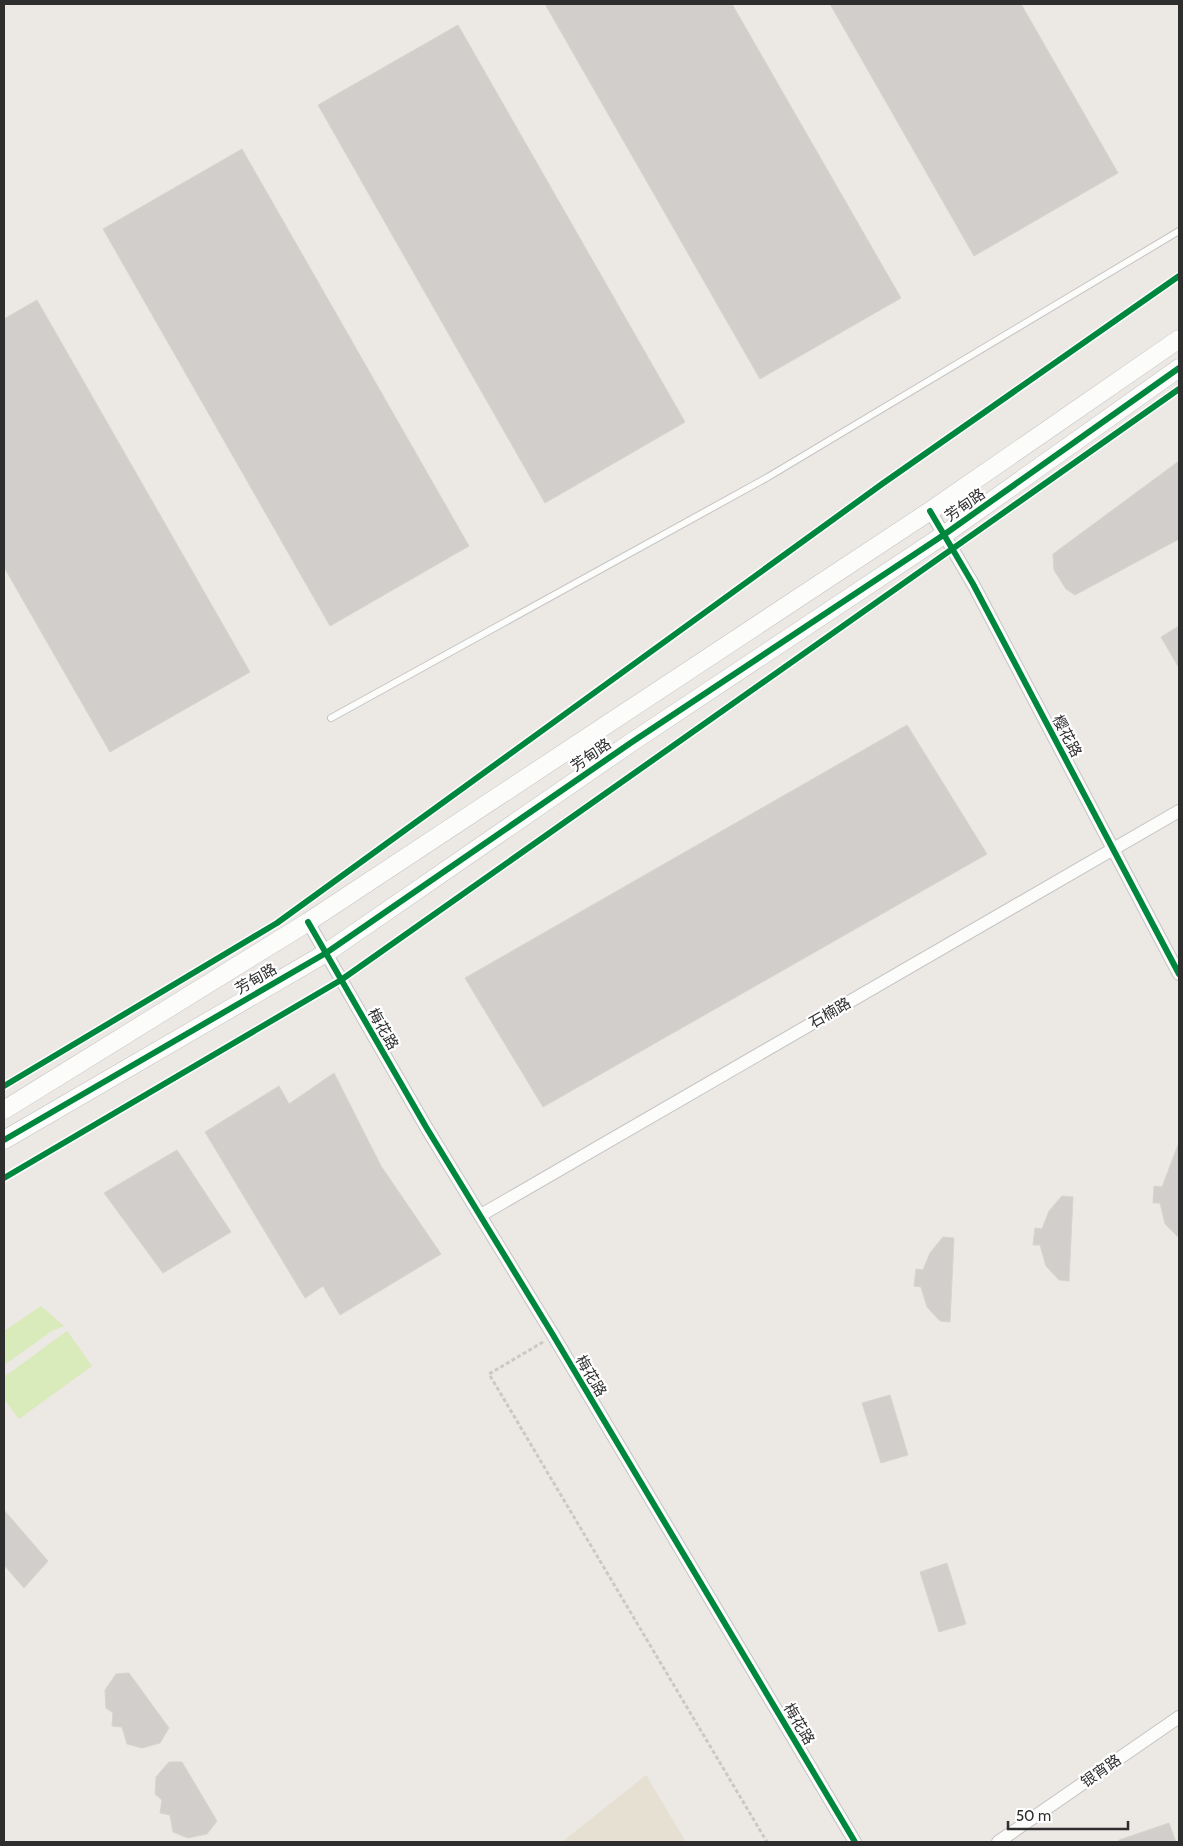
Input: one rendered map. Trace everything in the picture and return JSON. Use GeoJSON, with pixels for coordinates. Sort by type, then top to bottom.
{"type":"FeatureCollection","features":[{"type":"Feature","properties":{"kind":"main road","name":"芳甸路"},"geometry":{"type":"LineString","coordinates":[[4,1110],[308,922],[930,511],[1179,339]]}},
{"type":"Feature","properties":{"kind":"main road","name":"芳甸路"},"geometry":{"type":"LineString","coordinates":[[4,1140],[326,953],[632,742],[945,534],[1179,368]]}},
{"type":"Feature","properties":{"kind":"street","name":"樱花路"},"geometry":{"type":"LineString","coordinates":[[930,511],[945,534],[1179,974]]}},
{"type":"Feature","properties":{"kind":"street","name":"石楠路"},"geometry":{"type":"LineString","coordinates":[[481,1215],[1179,811]]}},
{"type":"Feature","properties":{"kind":"street","name":"梅花路"},"geometry":{"type":"LineString","coordinates":[[308,922],[426,1127],[554,1335],[855,1842]]}},
{"type":"Feature","properties":{"kind":"street","name":"银宵路"},"geometry":{"type":"LineString","coordinates":[[998,1842],[1179,1717]]}},
{"type":"Feature","properties":{"kind":"lane"},"geometry":{"type":"LineString","coordinates":[[331,718],[768,477],[1179,231]]}},
{"type":"Feature","properties":{"kind":"path"},"geometry":{"type":"LineString","coordinates":[[554,1335],[489,1374],[767,1842]]}},
{"type":"Feature","properties":{"kind":"shaded area"},"geometry":{"type":"Polygon","coordinates":[[[646,1775],[686,1842],[562,1842],[646,1775]]]}},
{"type":"Feature","properties":{"kind":"green space"},"geometry":{"type":"Polygon","coordinates":[[[41,1306],[64,1326],[52,1331],[4,1365],[4,1331],[41,1306]]]}},
{"type":"Feature","properties":{"kind":"green space"},"geometry":{"type":"Polygon","coordinates":[[[67,1331],[92,1366],[19,1419],[4,1399],[4,1377],[67,1331]]]}},
{"type":"Feature","properties":{"kind":"building"},"geometry":{"type":"Polygon","coordinates":[[[545,4],[732,4],[901,298],[760,379],[545,4]]]}},
{"type":"Feature","properties":{"kind":"building"},"geometry":{"type":"Polygon","coordinates":[[[830,4],[1021,4],[1118,173],[974,256],[830,4]]]}},
{"type":"Feature","properties":{"kind":"building"},"geometry":{"type":"Polygon","coordinates":[[[458,25],[685,422],[545,503],[318,105],[458,25]]]}},
{"type":"Feature","properties":{"kind":"building"},"geometry":{"type":"Polygon","coordinates":[[[242,149],[469,546],[330,626],[103,229],[242,149]]]}},
{"type":"Feature","properties":{"kind":"building"},"geometry":{"type":"Polygon","coordinates":[[[37,300],[250,672],[110,752],[4,567],[4,319],[37,300]]]}},
{"type":"Feature","properties":{"kind":"building"},"geometry":{"type":"Polygon","coordinates":[[[1179,461],[1179,539],[1075,595],[1066,589],[1054,570],[1053,554],[1179,461]]]}},
{"type":"Feature","properties":{"kind":"building"},"geometry":{"type":"Polygon","coordinates":[[[1179,626],[1179,668],[1161,637],[1179,626]]]}},
{"type":"Feature","properties":{"kind":"building"},"geometry":{"type":"Polygon","coordinates":[[[907,725],[987,854],[543,1107],[465,978],[907,725]]]}},
{"type":"Feature","properties":{"kind":"building"},"geometry":{"type":"Polygon","coordinates":[[[334,1073],[381,1166],[441,1254],[340,1315],[323,1286],[305,1298],[205,1132],[279,1086],[289,1104],[334,1073]]]}},
{"type":"Feature","properties":{"kind":"building"},"geometry":{"type":"Polygon","coordinates":[[[1178,1145],[1179,1238],[1165,1224],[1160,1203],[1153,1203],[1154,1186],[1162,1187],[1178,1145]]]}},
{"type":"Feature","properties":{"kind":"building"},"geometry":{"type":"Polygon","coordinates":[[[177,1150],[231,1232],[163,1273],[104,1193],[177,1150]]]}},
{"type":"Feature","properties":{"kind":"building"},"geometry":{"type":"Polygon","coordinates":[[[1062,1196],[1073,1197],[1069,1281],[1059,1280],[1046,1266],[1040,1245],[1033,1245],[1035,1228],[1042,1229],[1049,1211],[1062,1196]]]}},
{"type":"Feature","properties":{"kind":"building"},"geometry":{"type":"Polygon","coordinates":[[[943,1237],[954,1238],[950,1322],[940,1321],[927,1307],[921,1287],[914,1286],[916,1269],[923,1270],[930,1253],[943,1237]]]}},
{"type":"Feature","properties":{"kind":"building"},"geometry":{"type":"Polygon","coordinates":[[[890,1395],[908,1455],[881,1463],[862,1403],[890,1395]]]}},
{"type":"Feature","properties":{"kind":"building"},"geometry":{"type":"Polygon","coordinates":[[[4,1510],[48,1561],[24,1588],[4,1565],[4,1510]]]}},
{"type":"Feature","properties":{"kind":"building"},"geometry":{"type":"Polygon","coordinates":[[[947,1563],[966,1624],[939,1632],[920,1572],[947,1563]]]}},
{"type":"Feature","properties":{"kind":"building"},"geometry":{"type":"Polygon","coordinates":[[[129,1673],[169,1728],[160,1743],[142,1748],[127,1744],[122,1727],[112,1726],[113,1713],[106,1708],[105,1690],[116,1674],[129,1673]]]}},
{"type":"Feature","properties":{"kind":"building"},"geometry":{"type":"Polygon","coordinates":[[[169,1762],[182,1762],[217,1821],[207,1834],[188,1838],[173,1832],[170,1815],[160,1813],[162,1800],[155,1794],[156,1777],[169,1762]]]}},
{"type":"Feature","properties":{"kind":"building"},"geometry":{"type":"Polygon","coordinates":[[[1169,1823],[1176,1842],[1119,1842],[1119,1840],[1169,1823]]]}},
{"type":"Feature","properties":{"kind":"cycle path"},"geometry":{"type":"LineString","coordinates":[[4,1086],[277,923],[882,484],[1179,276]]}},
{"type":"Feature","properties":{"kind":"cycle path"},"geometry":{"type":"LineString","coordinates":[[4,1140],[326,953],[632,742],[945,534],[1179,368]]}},
{"type":"Feature","properties":{"kind":"cycle path"},"geometry":{"type":"LineString","coordinates":[[4,1178],[341,980],[1179,389]]}},
{"type":"Feature","properties":{"kind":"cycle path"},"geometry":{"type":"LineString","coordinates":[[930,511],[973,584],[1179,974]]}},
{"type":"Feature","properties":{"kind":"cycle path"},"geometry":{"type":"LineString","coordinates":[[308,922],[426,1127],[553,1335],[855,1842]]}}]}
